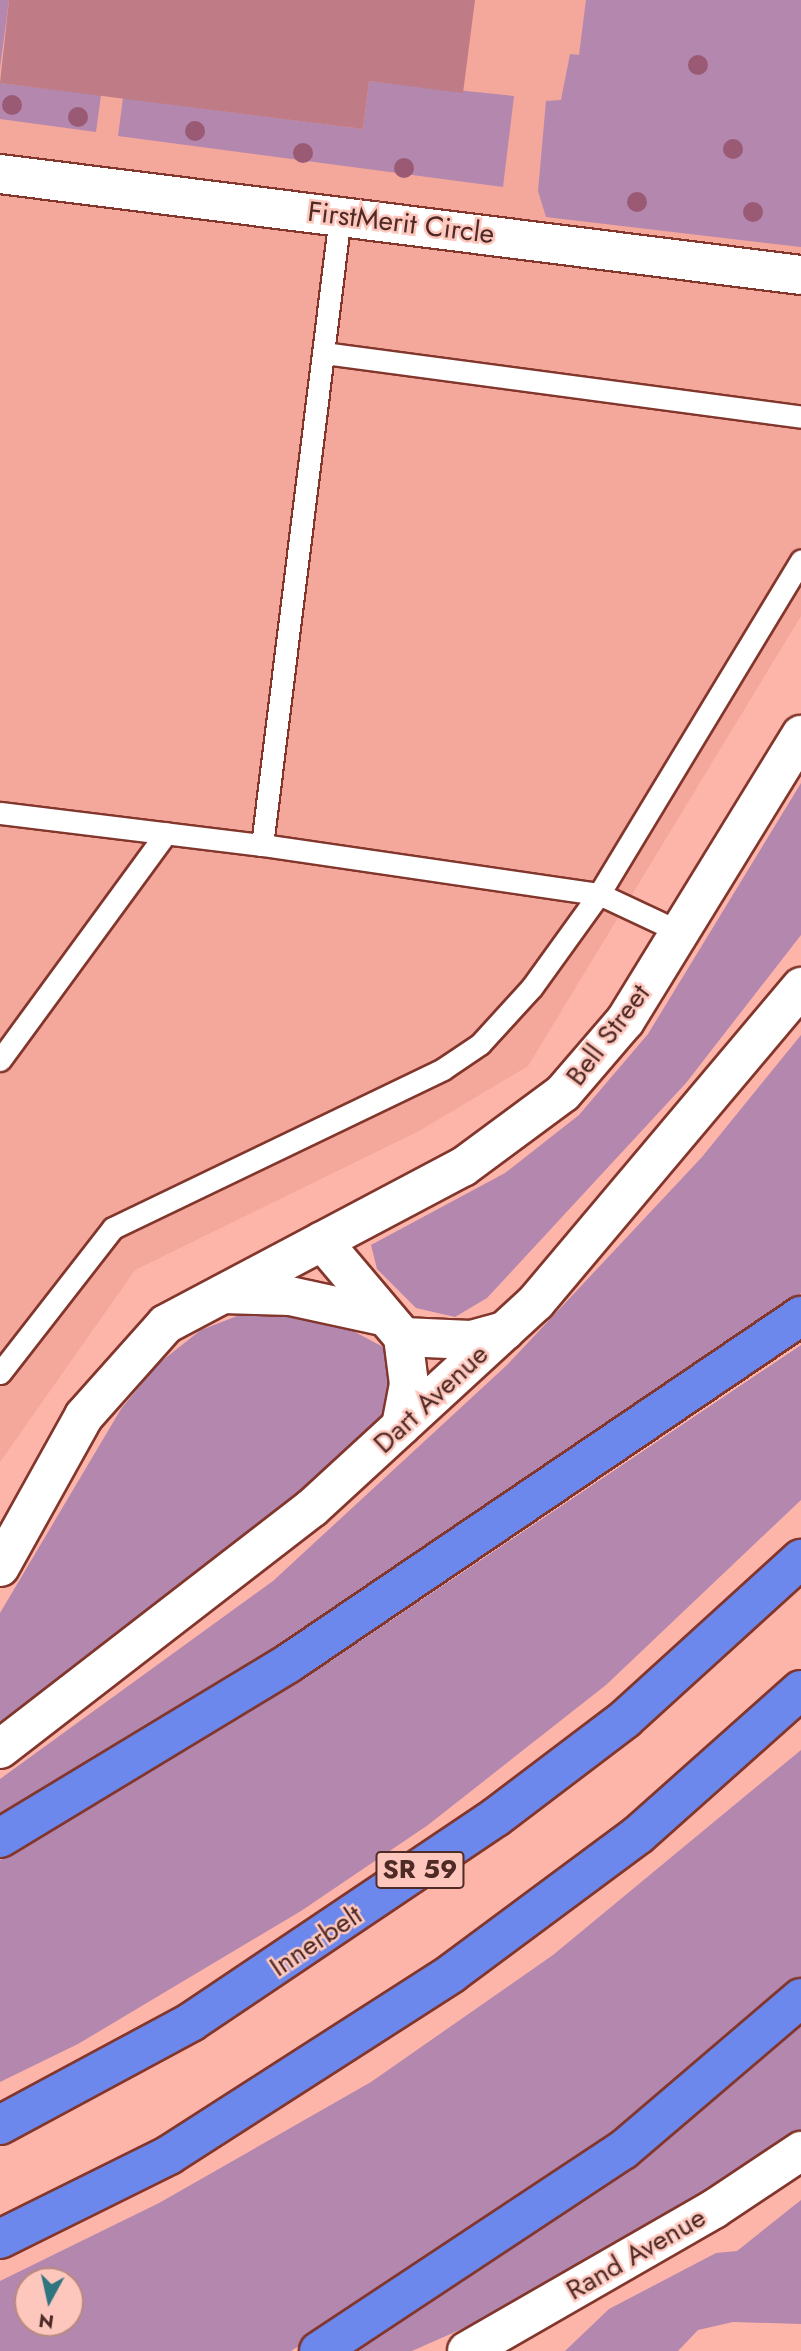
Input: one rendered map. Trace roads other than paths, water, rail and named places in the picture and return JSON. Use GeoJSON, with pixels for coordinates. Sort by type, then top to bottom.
{"type":"FeatureCollection","features":[{"type":"Feature","properties":{"kind":"highway"},"geometry":{"type":"LineString","coordinates":[[0,1838],[300,1656],[801,1316]]}},
{"type":"Feature","properties":{"kind":"highway","name":"Innerbelt"},"geometry":{"type":"LineString","coordinates":[[0,2125],[191,2022],[496,1818],[625,1719],[801,1559]]}},
{"type":"Feature","properties":{"kind":"highway"},"geometry":{"type":"LineString","coordinates":[[0,2239],[169,2155],[452,1973],[638,1835],[801,1690]]}},
{"type":"Feature","properties":{"kind":"highway"},"geometry":{"type":"LineString","coordinates":[[319,2351],[623,2150],[801,1997]]}},
{"type":"Feature","properties":{"kind":"street","name":"FirstMerit Circle"},"geometry":{"type":"LineString","coordinates":[[0,174],[801,275]]}},
{"type":"Feature","properties":{"kind":"street","name":"Bell Street"},"geometry":{"type":"LineString","coordinates":[[0,1567],[109,1381],[166,1324],[218,1294],[463,1167],[563,1093],[625,1021],[801,735]]}},
{"type":"Feature","properties":{"kind":"street","name":"Dart Avenue"},"geometry":{"type":"LineString","coordinates":[[0,1749],[281,1533],[505,1331],[651,1172],[801,986]]}},
{"type":"Feature","properties":{"kind":"street"},"geometry":{"type":"LineString","coordinates":[[321,1241],[393,1326],[409,1384],[401,1426]]}},
{"type":"Feature","properties":{"kind":"street"},"geometry":{"type":"LineString","coordinates":[[218,1294],[290,1296],[393,1326],[471,1340],[505,1331]]}},
{"type":"Feature","properties":{"kind":"street","name":"Rand Avenue"},"geometry":{"type":"LineString","coordinates":[[467,2351],[714,2209],[801,2151]]}},
{"type":"Feature","properties":{"kind":"lane"},"geometry":{"type":"LineString","coordinates":[[262,845],[340,216]]}},
{"type":"Feature","properties":{"kind":"lane"},"geometry":{"type":"LineString","coordinates":[[324,353],[801,417]]}},
{"type":"Feature","properties":{"kind":"lane"},"geometry":{"type":"LineString","coordinates":[[0,1374],[113,1228],[443,1069],[480,1044],[533,987],[599,894],[801,560]]}},
{"type":"Feature","properties":{"kind":"lane"},"geometry":{"type":"LineString","coordinates":[[0,813],[262,845],[599,894],[680,932]]}},
{"type":"Feature","properties":{"kind":"lane"},"geometry":{"type":"LineString","coordinates":[[0,1060],[166,833]]}}]}
